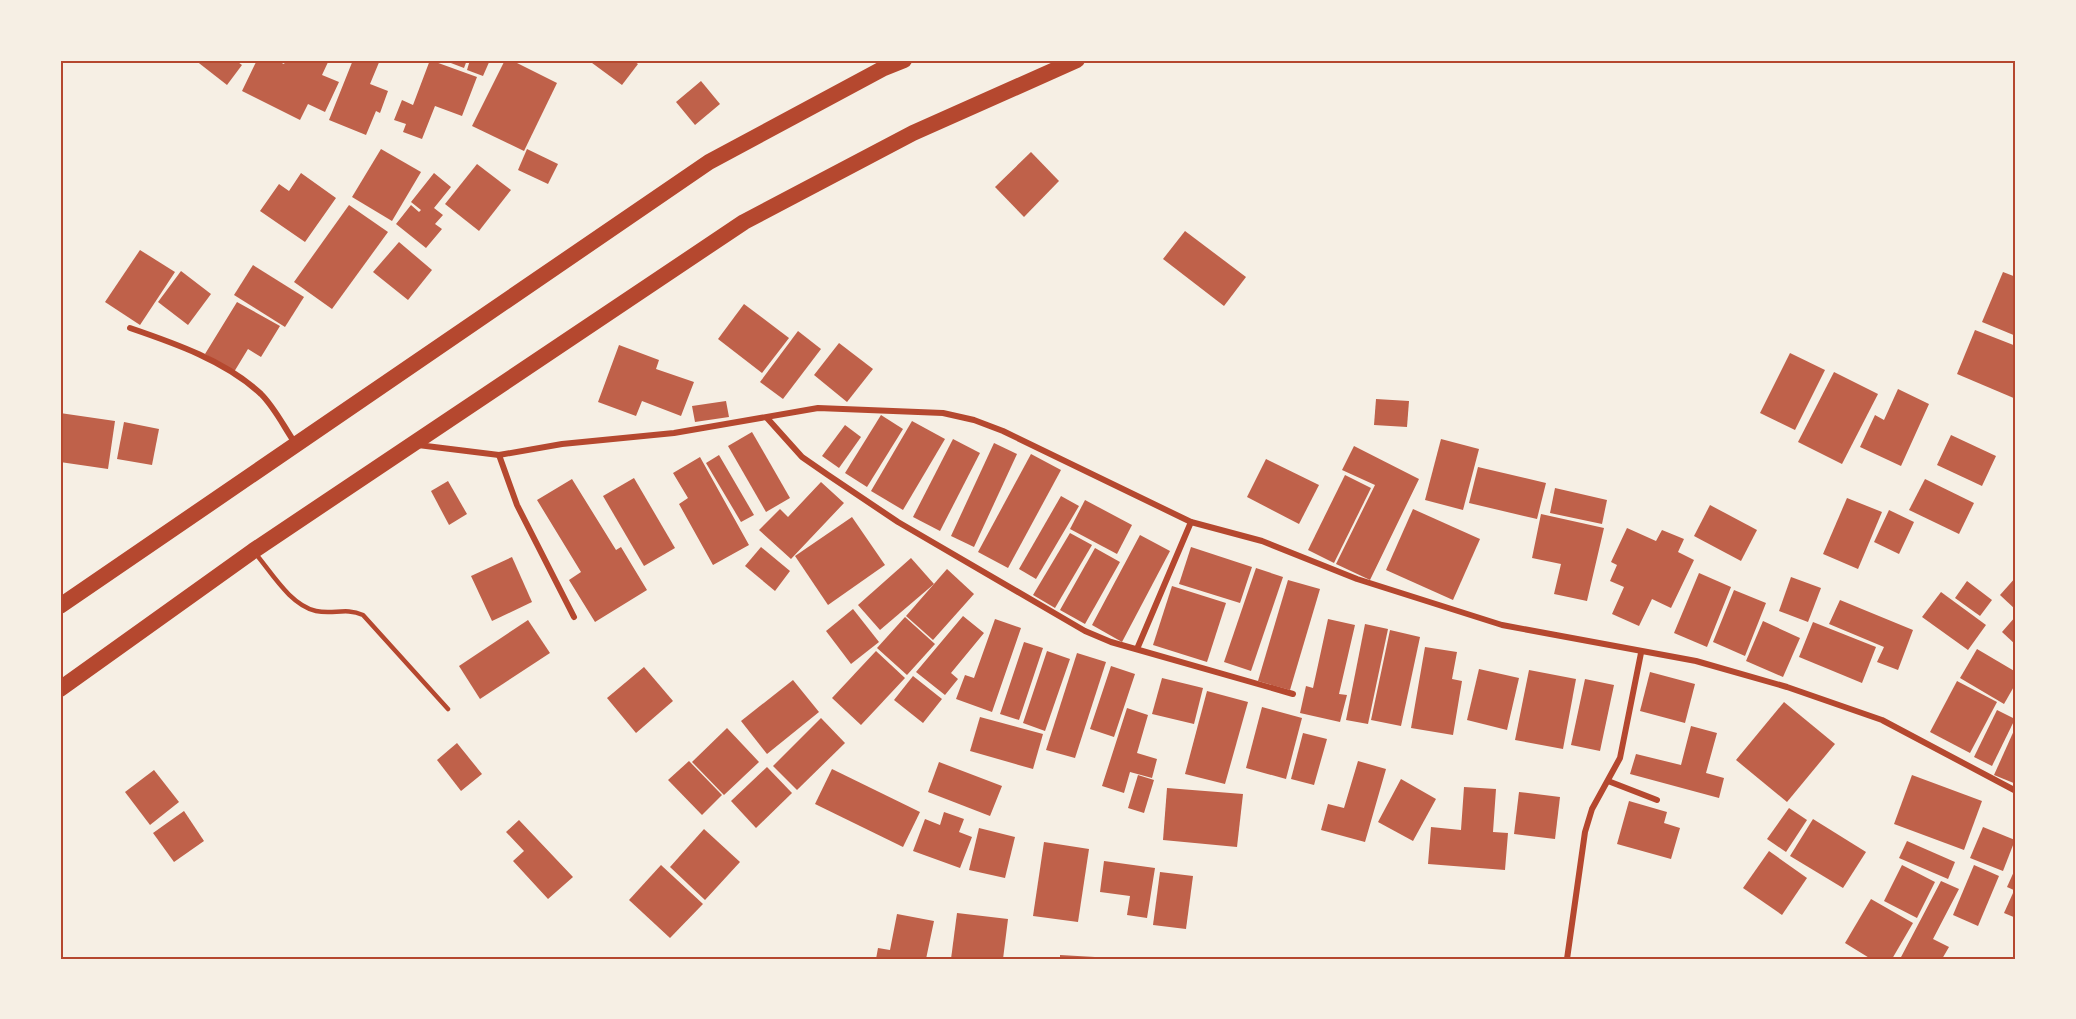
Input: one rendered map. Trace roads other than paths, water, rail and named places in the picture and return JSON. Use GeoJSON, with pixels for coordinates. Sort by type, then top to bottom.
{"type":"FeatureCollection","features":[{"type":"Feature","properties":{"kind":"highway"},"geometry":{"type":"LineString","coordinates":[[60,606],[709,162],[884,68],[904,60]]}},
{"type":"Feature","properties":{"kind":"highway"},"geometry":{"type":"LineString","coordinates":[[60,689],[254,551],[744,222],[913,133],[1077,60]]}},
{"type":"Feature","properties":{"kind":"street"},"geometry":{"type":"LineString","coordinates":[[130,328],[198,355],[252,387],[271,406],[295,444]]}},
{"type":"Feature","properties":{"kind":"street"},"geometry":{"type":"LineString","coordinates":[[411,444],[499,455],[826,408],[943,413],[974,420],[1048,451],[1191,522],[1262,541],[1357,579],[1450,610],[1502,626],[1641,653],[1696,661],[1882,720],[2016,791]]}},
{"type":"Feature","properties":{"kind":"street"},"geometry":{"type":"LineString","coordinates":[[767,418],[802,457],[898,522],[1085,631],[1137,649],[1293,694]]}},
{"type":"Feature","properties":{"kind":"street"},"geometry":{"type":"LineString","coordinates":[[499,455],[517,506],[574,617]]}},
{"type":"Feature","properties":{"kind":"street"},"geometry":{"type":"LineString","coordinates":[[1137,649],[1191,522]]}},
{"type":"Feature","properties":{"kind":"street"},"geometry":{"type":"LineString","coordinates":[[1566,959],[1585,832],[1592,809],[1620,758],[1641,653]]}},
{"type":"Feature","properties":{"kind":"street"},"geometry":{"type":"LineString","coordinates":[[1608,782],[1657,800]]}},
{"type":"Feature","properties":{"kind":"lane"},"geometry":{"type":"LineString","coordinates":[[254,551],[290,594],[305,607],[318,612],[350,610],[363,615],[448,709]]}}]}
